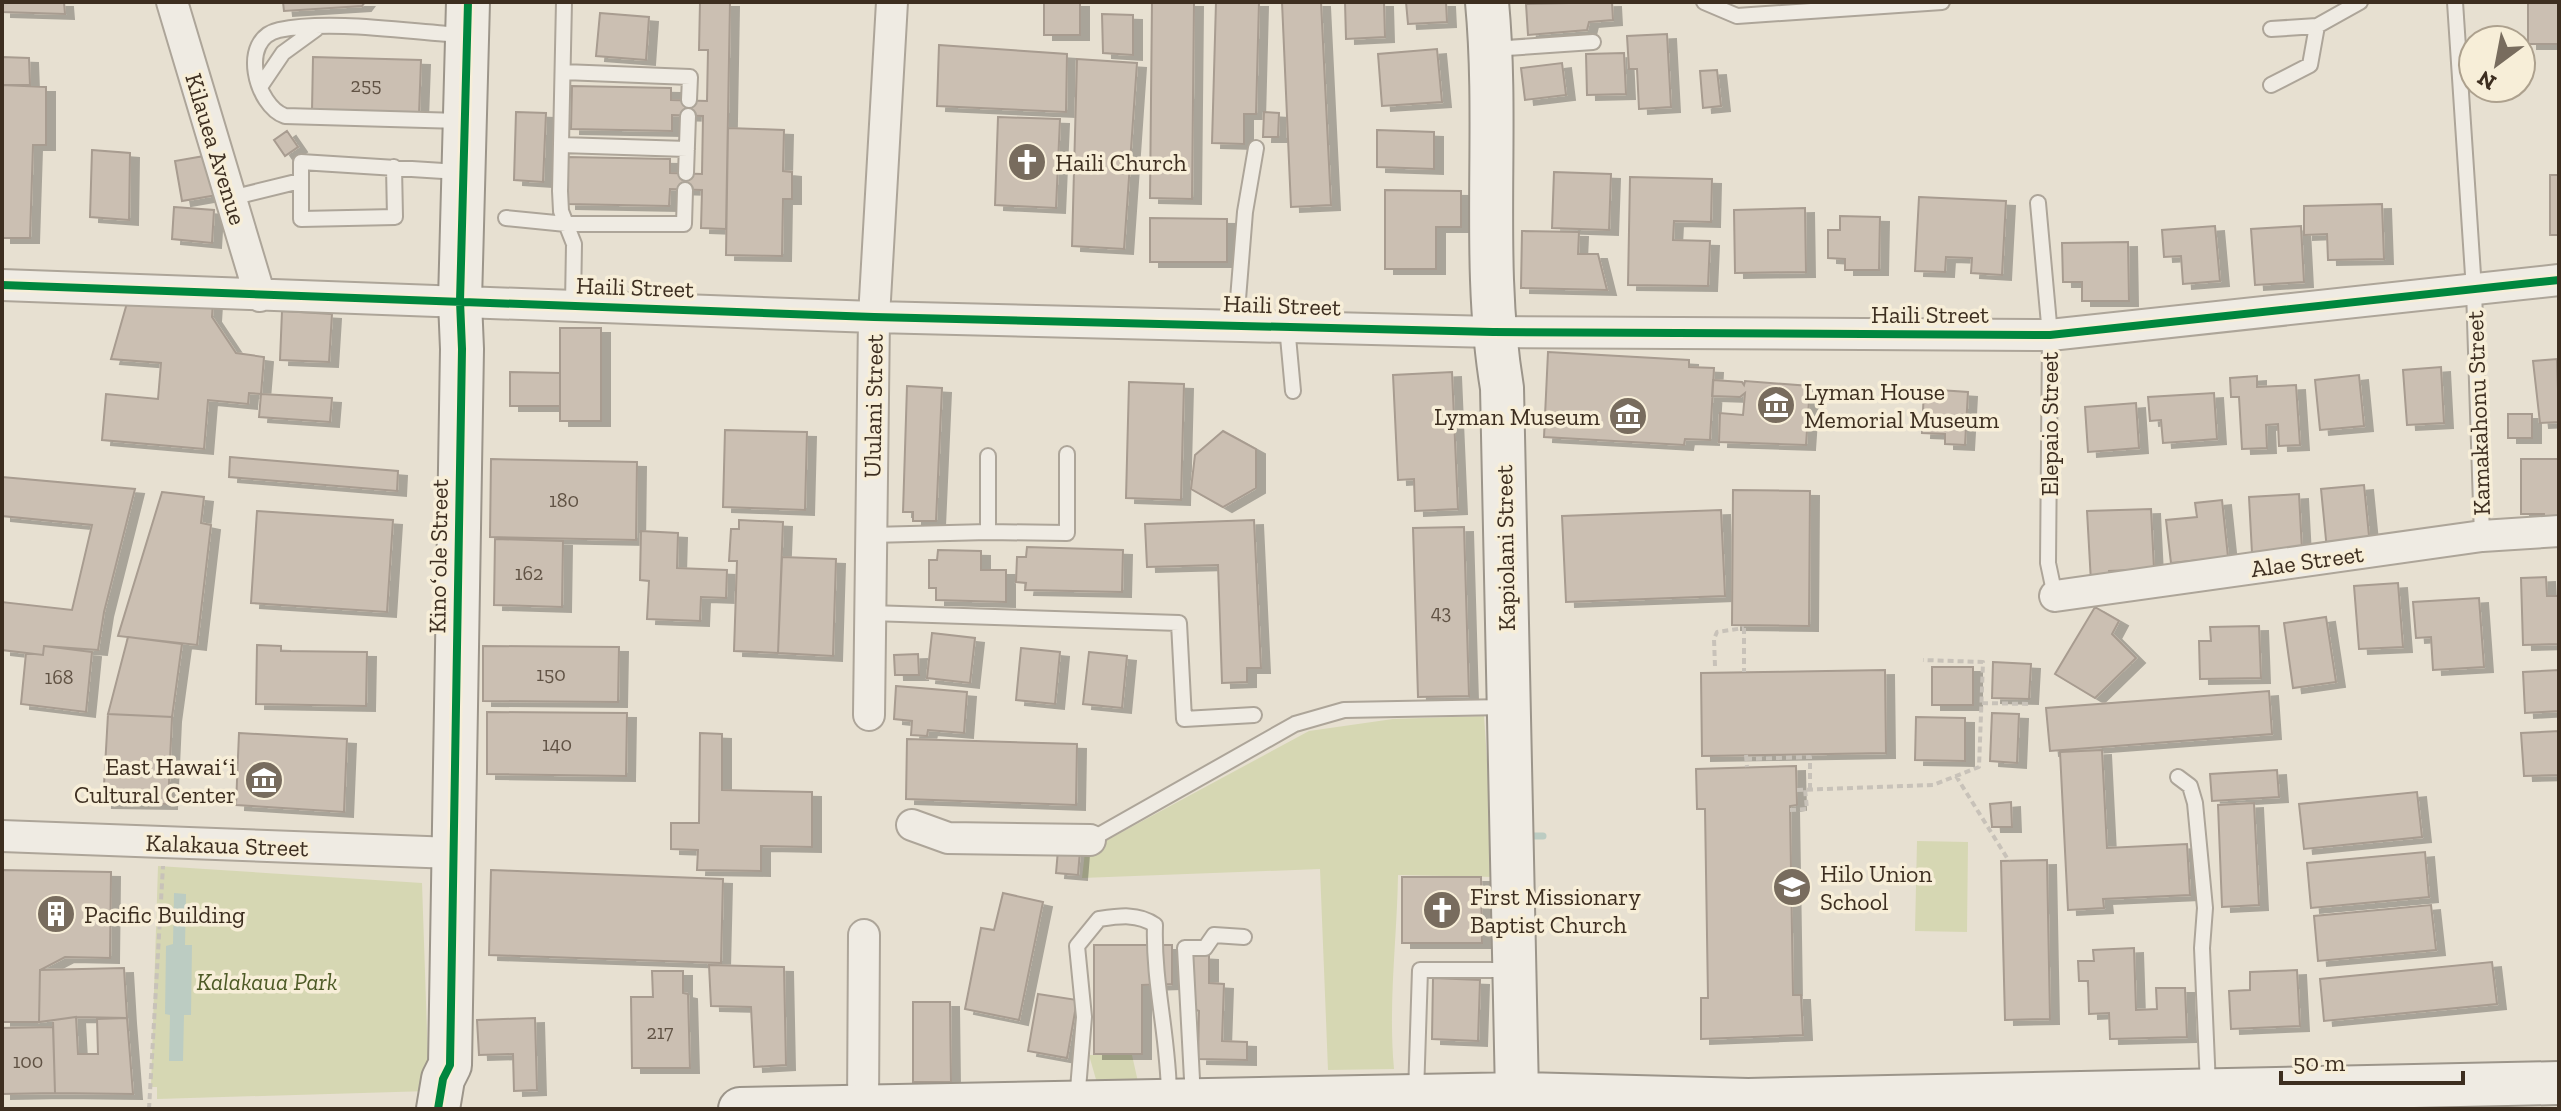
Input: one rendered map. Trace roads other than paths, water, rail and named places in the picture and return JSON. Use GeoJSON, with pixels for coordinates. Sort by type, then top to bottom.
{"type":"FeatureCollection","features":[{"type":"Feature","properties":{"kind":"street","name":"Kilauea Avenue"},"geometry":{"type":"LineString","coordinates":[[172,2],[260,296]]}},
{"type":"Feature","properties":{"kind":"street","name":"Ululani Street"},"geometry":{"type":"LineString","coordinates":[[869,715],[874,317],[892,2]]}},
{"type":"Feature","properties":{"kind":"street","name":"Kapiolani Street"},"geometry":{"type":"LineString","coordinates":[[1487,2],[1492,49],[1493,332],[1502,388],[1517,1094]]}},
{"type":"Feature","properties":{"kind":"street","name":"Kinoʻole Street"},"geometry":{"type":"LineString","coordinates":[[438,1109],[443,1079],[450,1065],[460,301],[468,19]]}},
{"type":"Feature","properties":{"kind":"street","name":"Haili Street"},"geometry":{"type":"LineString","coordinates":[[2,285],[874,317],[1493,332],[2050,335],[2559,280]]}},
{"type":"Feature","properties":{"kind":"street","name":"Alae Street"},"geometry":{"type":"LineString","coordinates":[[2055,596],[2482,536],[2559,531]]}},
{"type":"Feature","properties":{"kind":"street"},"geometry":{"type":"LineString","coordinates":[[912,825],[948,838],[1090,840]]}},
{"type":"Feature","properties":{"kind":"street","name":"Kalakaua Street"},"geometry":{"type":"LineString","coordinates":[[2,836],[453,853]]}},
{"type":"Feature","properties":{"kind":"street"},"geometry":{"type":"LineString","coordinates":[[863,1108],[864,935]]}},
{"type":"Feature","properties":{"kind":"street"},"geometry":{"type":"LineString","coordinates":[[740,1109],[1517,1094],[1720,1104],[2102,1100],[2208,1090],[2264,1099],[2486,1094],[2559,1083]]}},
{"type":"Feature","properties":{"kind":"lane"},"geometry":{"type":"LineString","coordinates":[[564,2],[561,211],[574,244],[573,304]]}},
{"type":"Feature","properties":{"kind":"lane"},"geometry":{"type":"LineString","coordinates":[[1704,2],[1737,16],[1942,2]]}},
{"type":"Feature","properties":{"kind":"lane"},"geometry":{"type":"LineString","coordinates":[[2271,29],[2317,26],[2360,2]]}},
{"type":"Feature","properties":{"kind":"lane","name":"Kamakahonu Street"},"geometry":{"type":"LineString","coordinates":[[2455,2],[2474,290],[2482,536]]}},
{"type":"Feature","properties":{"kind":"lane"},"geometry":{"type":"LineString","coordinates":[[465,121],[285,116],[267,104],[262,84],[255,75],[254,55],[268,34],[278,30],[468,19]]}},
{"type":"Feature","properties":{"kind":"lane"},"geometry":{"type":"LineString","coordinates":[[2271,85],[2310,65],[2317,26]]}},
{"type":"Feature","properties":{"kind":"lane"},"geometry":{"type":"LineString","coordinates":[[262,84],[283,53],[319,27]]}},
{"type":"Feature","properties":{"kind":"lane"},"geometry":{"type":"LineString","coordinates":[[1492,49],[1593,42]]}},
{"type":"Feature","properties":{"kind":"lane"},"geometry":{"type":"LineString","coordinates":[[563,72],[690,77],[686,173]]}},
{"type":"Feature","properties":{"kind":"lane"},"geometry":{"type":"LineString","coordinates":[[561,145],[687,149]]}},
{"type":"Feature","properties":{"kind":"lane"},"geometry":{"type":"LineString","coordinates":[[1236,324],[1245,212],[1256,148]]}},
{"type":"Feature","properties":{"kind":"lane"},"geometry":{"type":"LineString","coordinates":[[394,167],[395,217],[301,219],[301,162],[394,167],[463,172]]}},
{"type":"Feature","properties":{"kind":"lane"},"geometry":{"type":"LineString","coordinates":[[231,198],[300,181]]}},
{"type":"Feature","properties":{"kind":"lane"},"geometry":{"type":"LineString","coordinates":[[506,218],[566,224],[684,224],[685,190]]}},
{"type":"Feature","properties":{"kind":"lane","name":"Elepaio Street"},"geometry":{"type":"LineString","coordinates":[[2038,203],[2050,335],[2048,563],[2055,596]]}},
{"type":"Feature","properties":{"kind":"lane"},"geometry":{"type":"LineString","coordinates":[[1286,325],[1293,391]]}},
{"type":"Feature","properties":{"kind":"lane"},"geometry":{"type":"LineString","coordinates":[[871,535],[1067,533],[1067,454]]}},
{"type":"Feature","properties":{"kind":"lane"},"geometry":{"type":"LineString","coordinates":[[988,456],[988,532]]}},
{"type":"Feature","properties":{"kind":"lane"},"geometry":{"type":"LineString","coordinates":[[870,613],[1179,623],[1184,719],[1254,715]]}},
{"type":"Feature","properties":{"kind":"lane"},"geometry":{"type":"LineString","coordinates":[[1090,840],[1295,724],[1344,710],[1509,707]]}},
{"type":"Feature","properties":{"kind":"lane"},"geometry":{"type":"LineString","coordinates":[[2178,777],[2190,786],[2200,848],[2205,908],[2202,948],[2208,1090]]}},
{"type":"Feature","properties":{"kind":"lane"},"geometry":{"type":"LineString","coordinates":[[1077,1103],[1084,1017],[1077,946],[1099,919],[1119,916],[1144,917],[1155,925],[1157,984],[1168,1051],[1181,1101]]}},
{"type":"Feature","properties":{"kind":"lane"},"geometry":{"type":"LineString","coordinates":[[1181,1101],[1185,948],[1205,948],[1214,935],[1244,937]]}},
{"type":"Feature","properties":{"kind":"lane"},"geometry":{"type":"LineString","coordinates":[[1416,1098],[1420,970],[1516,970]]}},
{"type":"Feature","properties":{"kind":"waterway"},"geometry":{"type":"LineString","coordinates":[[1533,836],[1543,836]]}},
{"type":"Feature","properties":{"kind":"place","name":"Haili Church"},"geometry":{"type":"Point","coordinates":[1027,162]}},
{"type":"Feature","properties":{"kind":"place","name":"Lyman House Memorial Museum"},"geometry":{"type":"Point","coordinates":[1776,405]}},
{"type":"Feature","properties":{"kind":"place","name":"Lyman Museum"},"geometry":{"type":"Point","coordinates":[1628,416]}},
{"type":"Feature","properties":{"kind":"place","name":"East Hawaiʻi Cultural Center"},"geometry":{"type":"Point","coordinates":[264,780]}},
{"type":"Feature","properties":{"kind":"place","name":"Hilo Union School"},"geometry":{"type":"Point","coordinates":[1792,887]}},
{"type":"Feature","properties":{"kind":"place","name":"First Missionary Baptist Church"},"geometry":{"type":"Point","coordinates":[1442,910]}},
{"type":"Feature","properties":{"kind":"place","name":"Pacific Building"},"geometry":{"type":"Point","coordinates":[56,914]}},
{"type":"Feature","properties":{"kind":"park label","name":"Kalakaua Park"},"geometry":{"type":"Point","coordinates":[267,981]}}]}
